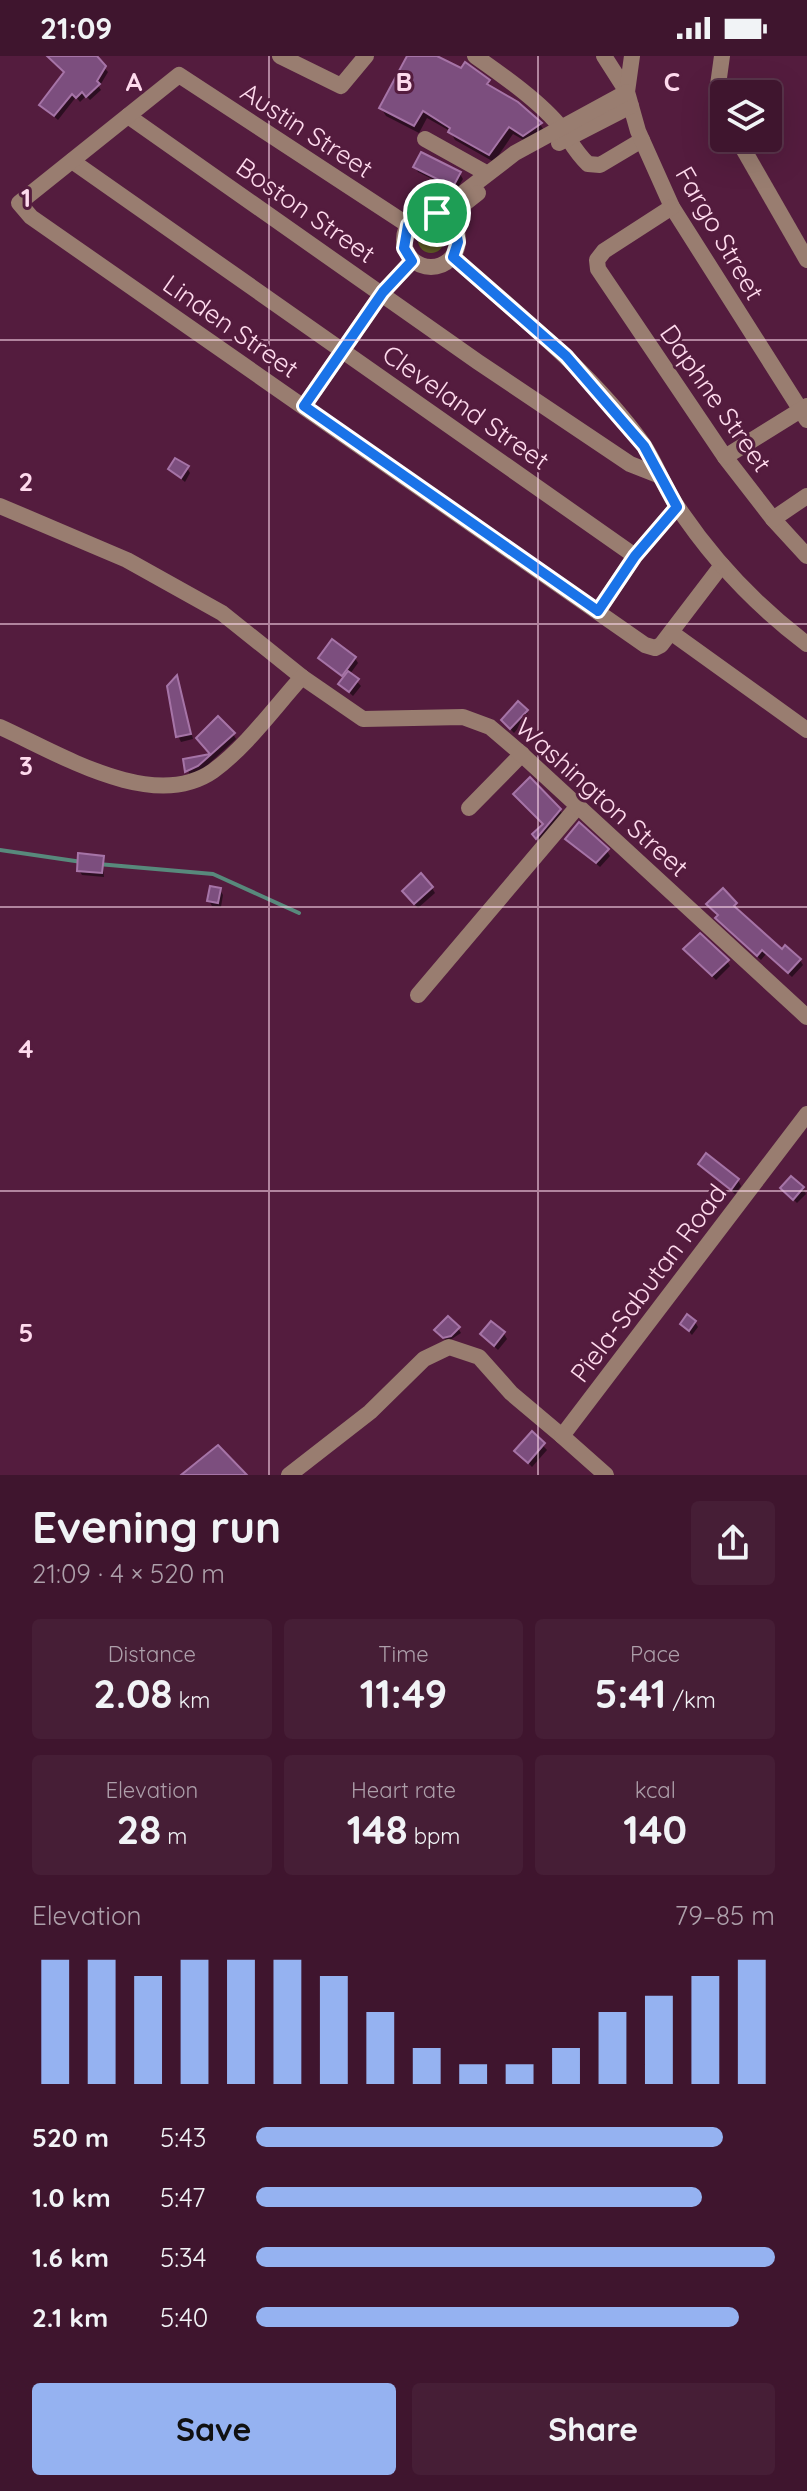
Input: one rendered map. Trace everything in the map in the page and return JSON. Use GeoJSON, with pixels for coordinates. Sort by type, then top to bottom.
{"type":"FeatureCollection","features":[{"type":"Feature","properties":{"kind":"street"},"geometry":{"type":"LineString","coordinates":[[280,56],[341,86],[366,56]]}},
{"type":"Feature","properties":{"kind":"street"},"geometry":{"type":"LineString","coordinates":[[475,56],[507,79],[564,134],[588,164],[600,165],[642,140]]}},
{"type":"Feature","properties":{"kind":"street"},"geometry":{"type":"LineString","coordinates":[[564,134],[464,204],[455,227],[458,242],[453,257],[438,267],[420,266],[412,261],[404,248],[408,225],[421,215],[437,213],[486,173],[629,99],[604,56]]}},
{"type":"Feature","properties":{"kind":"street","name":"Fargo Street"},"geometry":{"type":"LineString","coordinates":[[632,56],[629,99],[642,140],[672,207],[805,412]]}},
{"type":"Feature","properties":{"kind":"street"},"geometry":{"type":"LineString","coordinates":[[719,80],[721,58]]}},
{"type":"Feature","properties":{"kind":"street","name":"Austin Street"},"geometry":{"type":"LineString","coordinates":[[128,116],[179,75],[408,225]]}},
{"type":"Feature","properties":{"kind":"street"},"geometry":{"type":"LineString","coordinates":[[72,161],[128,116]]}},
{"type":"Feature","properties":{"kind":"street","name":"Boston Street"},"geometry":{"type":"LineString","coordinates":[[128,116],[529,396],[630,464],[658,475]]}},
{"type":"Feature","properties":{"kind":"street"},"geometry":{"type":"LineString","coordinates":[[425,139],[486,173]]}},
{"type":"Feature","properties":{"kind":"street"},"geometry":{"type":"LineString","coordinates":[[745,152],[807,260]]}},
{"type":"Feature","properties":{"kind":"street","name":"Linden Street"},"geometry":{"type":"LineString","coordinates":[[72,161],[19,203],[31,217],[655,648],[672,633]]}},
{"type":"Feature","properties":{"kind":"street","name":"Cleveland Street"},"geometry":{"type":"LineString","coordinates":[[72,161],[343,348],[635,556]]}},
{"type":"Feature","properties":{"kind":"street","name":"Daphne Street"},"geometry":{"type":"LineString","coordinates":[[672,207],[604,251],[597,260],[598,269],[725,457],[773,519],[807,556]]}},
{"type":"Feature","properties":{"kind":"street"},"geometry":{"type":"LineString","coordinates":[[437,213],[455,227]]}},
{"type":"Feature","properties":{"kind":"street"},"geometry":{"type":"LineString","coordinates":[[453,257],[566,356],[644,446],[677,507],[722,565],[762,609],[807,644]]}},
{"type":"Feature","properties":{"kind":"street"},"geometry":{"type":"LineString","coordinates":[[304,406],[383,292],[412,261]]}},
{"type":"Feature","properties":{"kind":"street"},"geometry":{"type":"LineString","coordinates":[[725,457],[805,412]]}},
{"type":"Feature","properties":{"kind":"street"},"geometry":{"type":"LineString","coordinates":[[773,519],[807,496]]}},
{"type":"Feature","properties":{"kind":"street","name":"Washington Street"},"geometry":{"type":"LineString","coordinates":[[0,506],[127,560],[222,613],[302,677],[363,719],[463,717],[490,727],[807,1017]]}},
{"type":"Feature","properties":{"kind":"street"},"geometry":{"type":"LineString","coordinates":[[598,611],[635,556],[677,507]]}},
{"type":"Feature","properties":{"kind":"street"},"geometry":{"type":"LineString","coordinates":[[722,565],[672,633],[807,730]]}},
{"type":"Feature","properties":{"kind":"street"},"geometry":{"type":"LineString","coordinates":[[0,727],[103,773],[151,787],[183,786],[213,771],[302,677]]}},
{"type":"Feature","properties":{"kind":"street"},"geometry":{"type":"LineString","coordinates":[[469,808],[522,754]]}},
{"type":"Feature","properties":{"kind":"street"},"geometry":{"type":"LineString","coordinates":[[418,995],[578,806]]}},
{"type":"Feature","properties":{"kind":"street","name":"Piela-Sabutan Road"},"geometry":{"type":"LineString","coordinates":[[562,1436],[807,1114]]}},
{"type":"Feature","properties":{"kind":"street"},"geometry":{"type":"LineString","coordinates":[[289,1475],[370,1412],[424,1359],[449,1347],[479,1357],[511,1393],[606,1475]]}},
{"type":"Feature","properties":{"kind":"shaded area"},"geometry":{"type":"Polygon","coordinates":[[[431,227],[440,231],[444,240],[440,249],[431,253],[422,249],[418,240],[422,231],[431,227]]]}},
{"type":"Feature","properties":{"kind":"building"},"geometry":{"type":"Polygon","coordinates":[[[47,56],[97,56],[106,66],[97,81],[100,84],[86,97],[82,92],[76,98],[72,94],[54,116],[39,105],[64,72],[47,56]]]}},
{"type":"Feature","properties":{"kind":"building"},"geometry":{"type":"Polygon","coordinates":[[[407,56],[437,56],[461,68],[465,62],[490,80],[487,84],[518,102],[542,123],[523,136],[509,127],[489,155],[448,132],[450,128],[423,111],[414,126],[379,108],[407,56]]]}},
{"type":"Feature","properties":{"kind":"building"},"geometry":{"type":"Polygon","coordinates":[[[421,152],[461,172],[453,187],[413,167],[421,152]]]}},
{"type":"Feature","properties":{"kind":"building"},"geometry":{"type":"Polygon","coordinates":[[[175,458],[189,466],[181,478],[168,469],[175,458]]]}},
{"type":"Feature","properties":{"kind":"building"},"geometry":{"type":"Polygon","coordinates":[[[332,639],[356,657],[342,676],[318,658],[332,639]]]}},
{"type":"Feature","properties":{"kind":"building"},"geometry":{"type":"Polygon","coordinates":[[[348,671],[359,679],[349,692],[338,684],[348,671]]]}},
{"type":"Feature","properties":{"kind":"building"},"geometry":{"type":"Polygon","coordinates":[[[177,675],[191,734],[176,737],[167,686],[177,675]]]}},
{"type":"Feature","properties":{"kind":"building"},"geometry":{"type":"Polygon","coordinates":[[[518,701],[528,710],[510,729],[501,720],[518,701]]]}},
{"type":"Feature","properties":{"kind":"building"},"geometry":{"type":"Polygon","coordinates":[[[218,716],[235,733],[198,766],[185,772],[183,759],[210,754],[196,738],[218,716]]]}},
{"type":"Feature","properties":{"kind":"building"},"geometry":{"type":"Polygon","coordinates":[[[530,777],[561,809],[536,839],[532,834],[543,824],[513,794],[530,777]]]}},
{"type":"Feature","properties":{"kind":"building"},"geometry":{"type":"Polygon","coordinates":[[[579,822],[609,849],[596,863],[565,839],[579,822]]]}},
{"type":"Feature","properties":{"kind":"building"},"geometry":{"type":"Polygon","coordinates":[[[78,853],[104,856],[102,873],[77,871],[78,853]]]}},
{"type":"Feature","properties":{"kind":"building"},"geometry":{"type":"Polygon","coordinates":[[[421,873],[433,887],[414,904],[402,891],[421,873]]]}},
{"type":"Feature","properties":{"kind":"building"},"geometry":{"type":"Polygon","coordinates":[[[210,886],[221,888],[218,903],[207,901],[210,886]]]}},
{"type":"Feature","properties":{"kind":"building"},"geometry":{"type":"Polygon","coordinates":[[[723,888],[737,903],[734,906],[782,949],[785,945],[801,959],[788,973],[762,950],[757,956],[715,918],[718,915],[706,904],[723,888]]]}},
{"type":"Feature","properties":{"kind":"building"},"geometry":{"type":"Polygon","coordinates":[[[700,933],[729,960],[712,976],[683,949],[700,933]]]}},
{"type":"Feature","properties":{"kind":"building"},"geometry":{"type":"Polygon","coordinates":[[[706,1153],[739,1179],[731,1190],[698,1164],[706,1153]]]}},
{"type":"Feature","properties":{"kind":"building"},"geometry":{"type":"Polygon","coordinates":[[[791,1176],[804,1187],[793,1200],[780,1188],[791,1176]]]}},
{"type":"Feature","properties":{"kind":"building"},"geometry":{"type":"Polygon","coordinates":[[[687,1314],[696,1321],[689,1331],[680,1324],[687,1314]]]}},
{"type":"Feature","properties":{"kind":"building"},"geometry":{"type":"Polygon","coordinates":[[[448,1316],[460,1327],[451,1336],[443,1338],[434,1330],[448,1316]]]}},
{"type":"Feature","properties":{"kind":"building"},"geometry":{"type":"Polygon","coordinates":[[[491,1321],[505,1332],[494,1346],[480,1334],[491,1321]]]}},
{"type":"Feature","properties":{"kind":"building"},"geometry":{"type":"Polygon","coordinates":[[[532,1431],[545,1443],[528,1463],[514,1451],[532,1431]]]}},
{"type":"Feature","properties":{"kind":"building"},"geometry":{"type":"Polygon","coordinates":[[[218,1445],[247,1475],[181,1475],[218,1445]]]}},
{"type":"Feature","properties":{"kind":"waterway"},"geometry":{"type":"LineString","coordinates":[[0,850],[82,862]]}},
{"type":"Feature","properties":{"kind":"waterway"},"geometry":{"type":"LineString","coordinates":[[98,864],[213,874],[299,913]]}},
{"type":"Feature","properties":{"kind":"route"},"geometry":{"type":"LineString","coordinates":[[437,213],[450,221],[458,234],[457,250],[453,257],[566,356],[644,446],[677,507],[635,556],[598,611],[304,406],[383,292],[412,261],[403,240],[408,225],[421,215],[437,213]]}}]}
